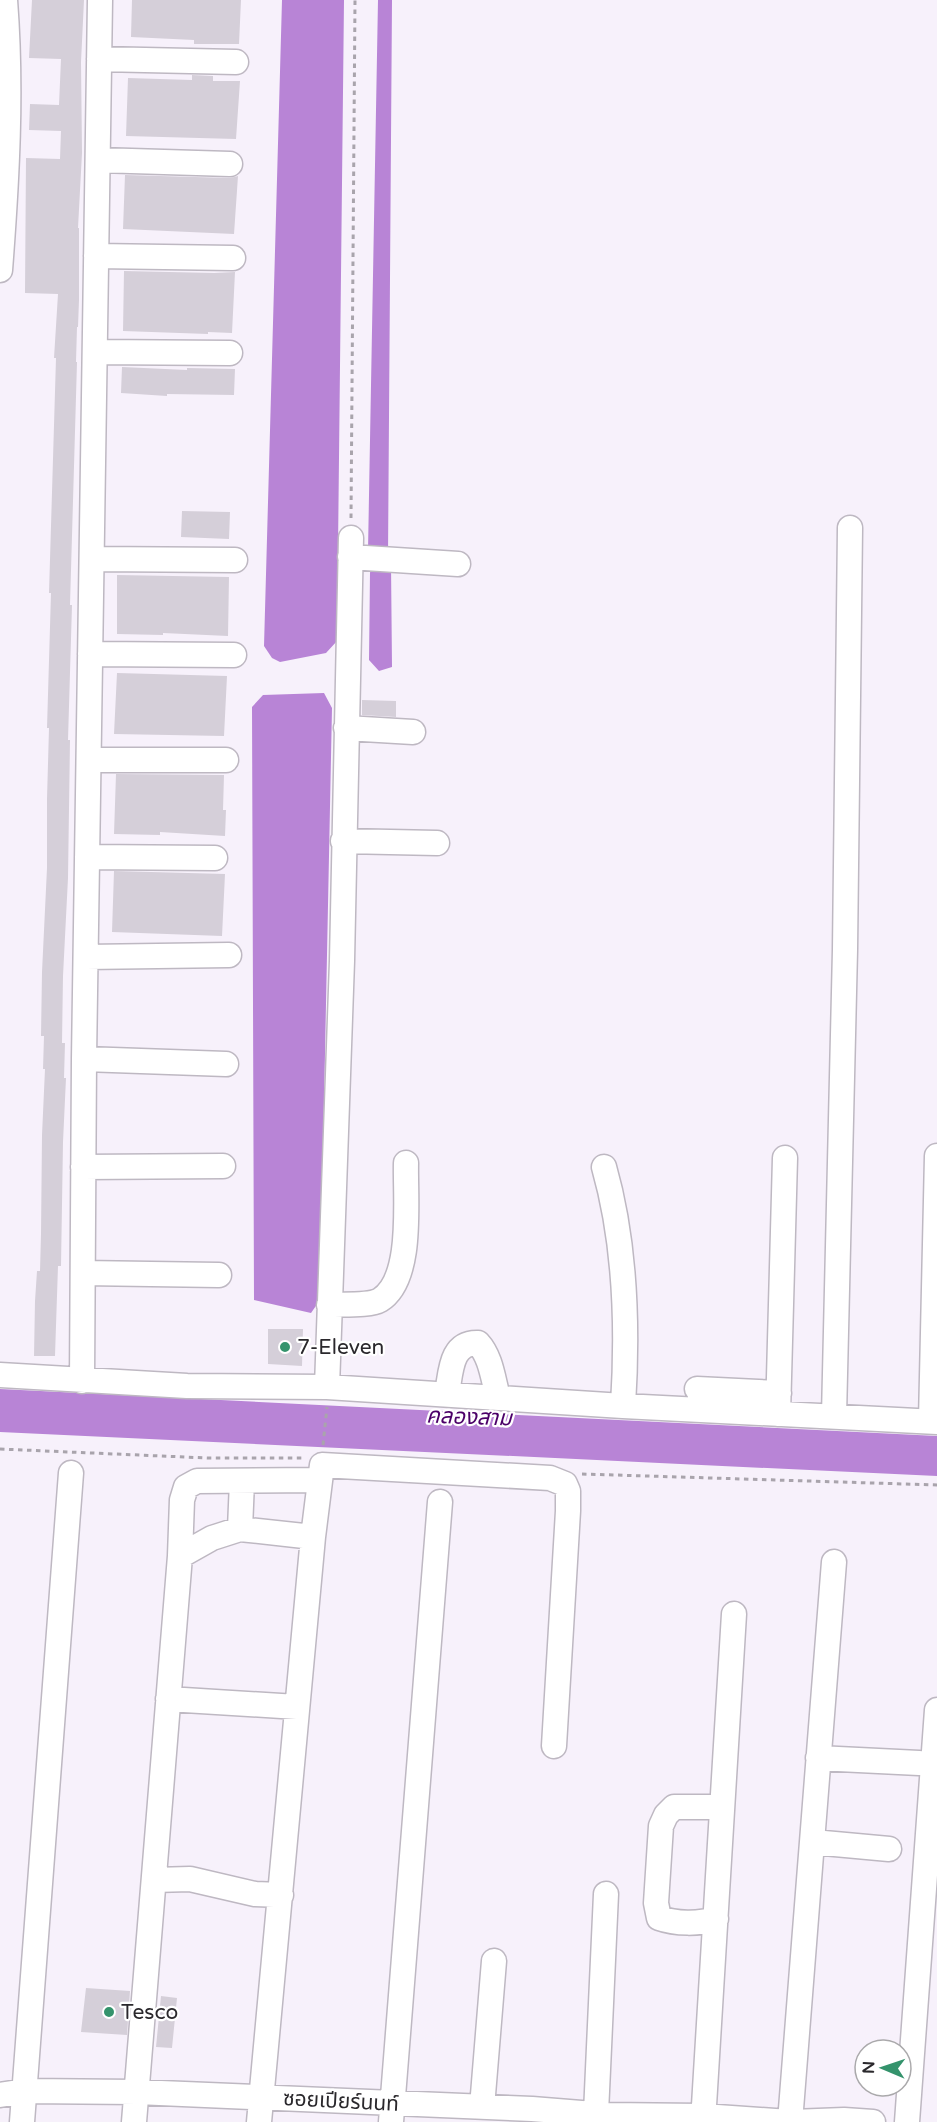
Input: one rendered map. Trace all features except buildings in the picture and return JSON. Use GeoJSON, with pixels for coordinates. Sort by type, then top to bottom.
{"type":"FeatureCollection","features":[{"type":"Feature","properties":{"kind":"street"},"geometry":{"type":"LineString","coordinates":[[0,270],[8,152],[9,57],[5,0]]}},
{"type":"Feature","properties":{"kind":"street"},"geometry":{"type":"LineString","coordinates":[[82,1381],[84,1059],[100,0]]}},
{"type":"Feature","properties":{"kind":"street"},"geometry":{"type":"LineString","coordinates":[[99,58],[236,62]]}},
{"type":"Feature","properties":{"kind":"street"},"geometry":{"type":"LineString","coordinates":[[98,160],[230,164]]}},
{"type":"Feature","properties":{"kind":"street"},"geometry":{"type":"LineString","coordinates":[[96,256],[233,258]]}},
{"type":"Feature","properties":{"kind":"street"},"geometry":{"type":"LineString","coordinates":[[95,352],[230,353]]}},
{"type":"Feature","properties":{"kind":"street"},"geometry":{"type":"LineString","coordinates":[[834,1416],[845,950],[850,528]]}},
{"type":"Feature","properties":{"kind":"street"},"geometry":{"type":"LineString","coordinates":[[327,1395],[342,961],[350,548],[458,564]]}},
{"type":"Feature","properties":{"kind":"street"},"geometry":{"type":"LineString","coordinates":[[92,559],[235,560]]}},
{"type":"Feature","properties":{"kind":"street"},"geometry":{"type":"LineString","coordinates":[[90,654],[234,655]]}},
{"type":"Feature","properties":{"kind":"street"},"geometry":{"type":"LineString","coordinates":[[346,728],[412,732]]}},
{"type":"Feature","properties":{"kind":"street"},"geometry":{"type":"LineString","coordinates":[[88,760],[226,760]]}},
{"type":"Feature","properties":{"kind":"street"},"geometry":{"type":"LineString","coordinates":[[343,841],[437,843]]}},
{"type":"Feature","properties":{"kind":"street"},"geometry":{"type":"LineString","coordinates":[[87,857],[215,858]]}},
{"type":"Feature","properties":{"kind":"street"},"geometry":{"type":"LineString","coordinates":[[86,957],[229,956]]}},
{"type":"Feature","properties":{"kind":"street"},"geometry":{"type":"LineString","coordinates":[[84,1059],[226,1064]]}},
{"type":"Feature","properties":{"kind":"street"},"geometry":{"type":"LineString","coordinates":[[697,1389],[779,1403],[834,1416],[934,1421],[937,1156]]}},
{"type":"Feature","properties":{"kind":"street"},"geometry":{"type":"LineString","coordinates":[[779,1403],[785,1158]]}},
{"type":"Feature","properties":{"kind":"street"},"geometry":{"type":"LineString","coordinates":[[329,1305],[378,1302],[388,1293],[398,1277],[405,1251],[406,1163]]}},
{"type":"Feature","properties":{"kind":"street"},"geometry":{"type":"LineString","coordinates":[[83,1167],[223,1166]]}},
{"type":"Feature","properties":{"kind":"street"},"geometry":{"type":"LineString","coordinates":[[604,1167],[612,1194],[621,1268],[626,1348],[623,1406]]}},
{"type":"Feature","properties":{"kind":"street"},"geometry":{"type":"LineString","coordinates":[[83,1273],[219,1275]]}},
{"type":"Feature","properties":{"kind":"street"},"geometry":{"type":"LineString","coordinates":[[447,1394],[454,1359],[459,1349],[468,1343],[478,1343],[489,1362],[498,1397]]}},
{"type":"Feature","properties":{"kind":"street"},"geometry":{"type":"LineString","coordinates":[[0,1375],[327,1395],[447,1394],[623,1406],[779,1403]]}},
{"type":"Feature","properties":{"kind":"street"},"geometry":{"type":"LineString","coordinates":[[259,2122],[313,1537],[322,1465],[550,1478],[565,1484],[568,1491],[568,1511],[554,1746]]}},
{"type":"Feature","properties":{"kind":"street"},"geometry":{"type":"LineString","coordinates":[[22,2122],[71,1473]]}},
{"type":"Feature","properties":{"kind":"street"},"geometry":{"type":"LineString","coordinates":[[134,2122],[180,1556],[182,1500],[186,1487],[197,1481],[319,1480]]}},
{"type":"Feature","properties":{"kind":"street"},"geometry":{"type":"LineString","coordinates":[[240,1529],[242,1481]]}},
{"type":"Feature","properties":{"kind":"street"},"geometry":{"type":"LineString","coordinates":[[392,2113],[440,1502]]}},
{"type":"Feature","properties":{"kind":"street"},"geometry":{"type":"LineString","coordinates":[[180,1556],[212,1538],[240,1529],[313,1537]]}},
{"type":"Feature","properties":{"kind":"street"},"geometry":{"type":"LineString","coordinates":[[790,2122],[834,1562]]}},
{"type":"Feature","properties":{"kind":"street"},"geometry":{"type":"LineString","coordinates":[[703,2119],[716,1807],[734,1614]]}},
{"type":"Feature","properties":{"kind":"street"},"geometry":{"type":"LineString","coordinates":[[168,1699],[297,1707]]}},
{"type":"Feature","properties":{"kind":"street"},"geometry":{"type":"LineString","coordinates":[[907,2122],[927,1985],[937,1710]]}},
{"type":"Feature","properties":{"kind":"street"},"geometry":{"type":"LineString","coordinates":[[818,1758],[919,1763]]}},
{"type":"Feature","properties":{"kind":"street"},"geometry":{"type":"LineString","coordinates":[[711,1921],[669,1921],[659,1918],[656,1903],[661,1826],[666,1815],[674,1807],[716,1807]]}},
{"type":"Feature","properties":{"kind":"street"},"geometry":{"type":"LineString","coordinates":[[813,1842],[889,1849]]}},
{"type":"Feature","properties":{"kind":"street"},"geometry":{"type":"LineString","coordinates":[[154,1880],[190,1879],[255,1894],[280,1895]]}},
{"type":"Feature","properties":{"kind":"street"},"geometry":{"type":"LineString","coordinates":[[603,2116],[606,1894]]}},
{"type":"Feature","properties":{"kind":"street"},"geometry":{"type":"LineString","coordinates":[[482,2107],[494,1960]]}},
{"type":"Feature","properties":{"kind":"street","name":"ซอยเปียร์นนท์"},"geometry":{"type":"LineString","coordinates":[[0,2095],[25,2091],[137,2092],[261,2097],[392,2113],[482,2107],[522,2115],[873,2122]]}},
{"type":"Feature","properties":{"kind":"path"},"geometry":{"type":"LineString","coordinates":[[350,548],[355,0]]}},
{"type":"Feature","properties":{"kind":"path"},"geometry":{"type":"LineString","coordinates":[[323,1450],[327,1395]]}},
{"type":"Feature","properties":{"kind":"water"},"geometry":{"type":"Polygon","coordinates":[[[282,0],[344,0],[337,641],[326,653],[280,662],[272,658],[264,646],[282,0]]]}},
{"type":"Feature","properties":{"kind":"water"},"geometry":{"type":"Polygon","coordinates":[[[378,0],[392,0],[388,556],[368,551],[378,0]]]}},
{"type":"Feature","properties":{"kind":"water"},"geometry":{"type":"Polygon","coordinates":[[[391,564],[392,667],[379,671],[369,660],[370,573],[371,566],[391,564]]]}},
{"type":"Feature","properties":{"kind":"water"},"geometry":{"type":"Polygon","coordinates":[[[324,693],[332,708],[320,1300],[311,1313],[254,1300],[252,707],[263,695],[324,693]]]}},
{"type":"Feature","properties":{"kind":"water","name":"คลองสาม"},"geometry":{"type":"Polygon","coordinates":[[[0,1389],[937,1436],[937,1476],[0,1432],[0,1389]]]}},
{"type":"Feature","properties":{"kind":"place","name":"7-Eleven"},"geometry":{"type":"Point","coordinates":[285,1347]}},
{"type":"Feature","properties":{"kind":"place","name":"Tesco"},"geometry":{"type":"Point","coordinates":[109,2012]}}]}
